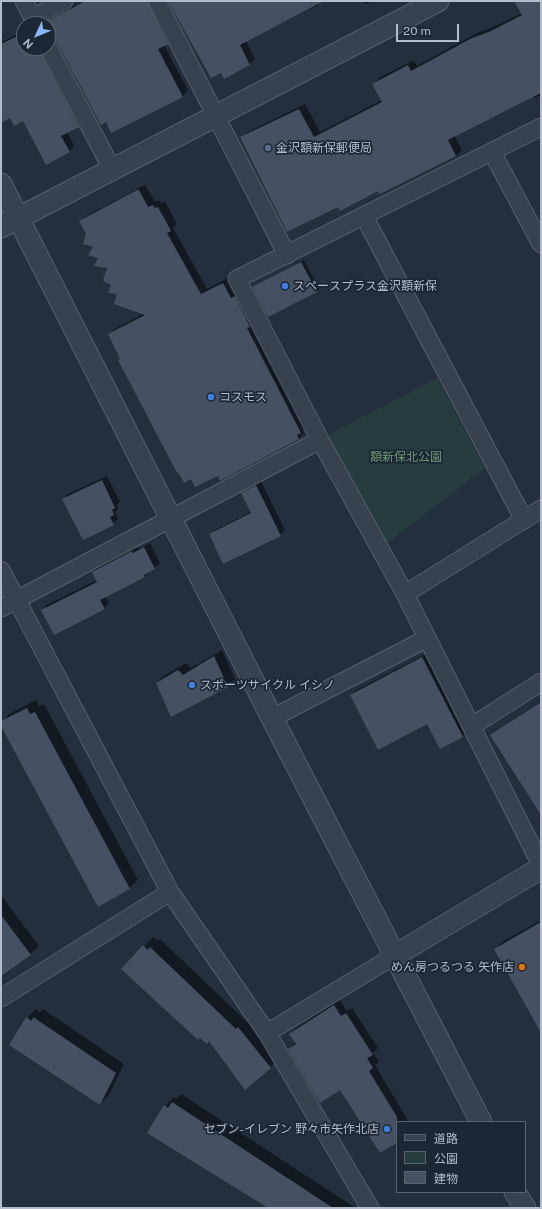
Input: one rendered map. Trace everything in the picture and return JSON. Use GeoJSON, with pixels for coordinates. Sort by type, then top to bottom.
{"type":"FeatureCollection","features":[{"type":"Feature","properties":{"kind":"street"},"geometry":{"type":"LineString","coordinates":[[24,1],[32,16]]}},
{"type":"Feature","properties":{"kind":"street"},"geometry":{"type":"LineString","coordinates":[[42,16],[64,1]]}},
{"type":"Feature","properties":{"kind":"street"},"geometry":{"type":"LineString","coordinates":[[158,1],[287,254]]}},
{"type":"Feature","properties":{"kind":"street"},"geometry":{"type":"LineString","coordinates":[[9,222],[438,1]]}},
{"type":"Feature","properties":{"kind":"street"},"geometry":{"type":"LineString","coordinates":[[52,56],[112,169]]}},
{"type":"Feature","properties":{"kind":"street"},"geometry":{"type":"LineString","coordinates":[[268,1033],[541,867],[472,726],[426,639],[405,594],[320,440],[237,279],[541,127]]}},
{"type":"Feature","properties":{"kind":"street"},"geometry":{"type":"LineString","coordinates":[[492,152],[541,244]]}},
{"type":"Feature","properties":{"kind":"street"},"geometry":{"type":"LineString","coordinates":[[1,184],[9,222],[171,518],[394,956],[480,1121]]}},
{"type":"Feature","properties":{"kind":"street"},"geometry":{"type":"LineString","coordinates":[[364,216],[524,520]]}},
{"type":"Feature","properties":{"kind":"street"},"geometry":{"type":"LineString","coordinates":[[1,608],[320,440]]}},
{"type":"Feature","properties":{"kind":"street"},"geometry":{"type":"LineString","coordinates":[[405,594],[541,510]]}},
{"type":"Feature","properties":{"kind":"street"},"geometry":{"type":"LineString","coordinates":[[1,570],[170,892],[268,1033],[370,1208]]}},
{"type":"Feature","properties":{"kind":"street"},"geometry":{"type":"LineString","coordinates":[[272,718],[426,639]]}},
{"type":"Feature","properties":{"kind":"street"},"geometry":{"type":"LineString","coordinates":[[472,726],[541,682]]}},
{"type":"Feature","properties":{"kind":"street"},"geometry":{"type":"LineString","coordinates":[[1,998],[170,892]]}},
{"type":"Feature","properties":{"kind":"street"},"geometry":{"type":"LineString","coordinates":[[516,1193],[525,1208]]}},
{"type":"Feature","properties":{"kind":"green space","name":"額新保北公園"},"geometry":{"type":"Polygon","coordinates":[[[437,378],[485,468],[386,544],[328,435],[437,378]]]}},
{"type":"Feature","properties":{"kind":"building"},"geometry":{"type":"Polygon","coordinates":[[[85,1],[147,1],[168,44],[158,49],[183,97],[111,133],[106,122],[101,125],[56,41],[56,17],[85,1]]]}},
{"type":"Feature","properties":{"kind":"building"},"geometry":{"type":"Polygon","coordinates":[[[168,1],[324,1],[240,45],[250,65],[224,79],[221,73],[211,78],[168,1]]]}},
{"type":"Feature","properties":{"kind":"building"},"geometry":{"type":"Polygon","coordinates":[[[514,1],[541,1],[541,93],[448,140],[456,156],[380,194],[378,191],[340,211],[338,207],[287,232],[240,137],[299,109],[314,137],[382,102],[372,84],[408,65],[411,71],[470,39],[491,31],[522,15],[514,1]]]}},
{"type":"Feature","properties":{"kind":"building"},"geometry":{"type":"Polygon","coordinates":[[[16,37],[16,56],[42,56],[79,127],[61,136],[70,152],[46,165],[23,121],[14,126],[10,118],[1,123],[1,44],[16,37]]]}},
{"type":"Feature","properties":{"kind":"building"},"geometry":{"type":"Polygon","coordinates":[[[139,190],[148,207],[153,205],[155,208],[158,207],[171,231],[167,233],[201,294],[223,283],[231,298],[235,296],[250,327],[247,328],[301,433],[297,435],[299,439],[220,481],[218,476],[195,487],[191,479],[184,483],[178,472],[177,473],[118,360],[120,359],[108,334],[145,315],[114,304],[117,294],[108,293],[111,285],[103,281],[107,268],[94,266],[98,258],[88,255],[93,247],[83,244],[86,234],[79,221],[139,190]]]}},
{"type":"Feature","properties":{"kind":"building","name":"スペースプラス金沢額新保"},"geometry":{"type":"Polygon","coordinates":[[[301,262],[317,292],[268,317],[252,287],[301,262]]]}},
{"type":"Feature","properties":{"kind":"building"},"geometry":{"type":"Polygon","coordinates":[[[102,480],[115,508],[112,510],[114,515],[110,517],[114,525],[83,540],[62,499],[102,480]]]}},
{"type":"Feature","properties":{"kind":"building"},"geometry":{"type":"Polygon","coordinates":[[[256,485],[281,536],[223,564],[209,534],[251,513],[241,493],[256,485]]]}},
{"type":"Feature","properties":{"kind":"building"},"geometry":{"type":"Polygon","coordinates":[[[144,547],[155,569],[144,575],[145,577],[100,600],[105,609],[54,635],[41,610],[97,582],[92,572],[132,551],[133,553],[144,547]]]}},
{"type":"Feature","properties":{"kind":"building","name":"スポーツサイクル イシノ"},"geometry":{"type":"Polygon","coordinates":[[[214,656],[228,687],[171,717],[156,683],[178,670],[183,675],[214,656]]]}},
{"type":"Feature","properties":{"kind":"building"},"geometry":{"type":"Polygon","coordinates":[[[422,657],[463,737],[440,749],[427,724],[378,750],[350,695],[422,657]]]}},
{"type":"Feature","properties":{"kind":"building"},"geometry":{"type":"Polygon","coordinates":[[[541,702],[541,815],[490,735],[541,702]]]}},
{"type":"Feature","properties":{"kind":"building"},"geometry":{"type":"Polygon","coordinates":[[[27,708],[30,714],[35,712],[130,889],[98,907],[1,726],[1,721],[27,708]]]}},
{"type":"Feature","properties":{"kind":"building"},"geometry":{"type":"Polygon","coordinates":[[[1,915],[31,955],[1,976],[1,915]]]}},
{"type":"Feature","properties":{"kind":"building","name":"めん房つるつる 矢作店"},"geometry":{"type":"Polygon","coordinates":[[[541,922],[541,1033],[494,949],[541,922]]]}},
{"type":"Feature","properties":{"kind":"building"},"geometry":{"type":"Polygon","coordinates":[[[143,945],[148,950],[150,947],[236,1029],[238,1027],[271,1068],[245,1090],[209,1041],[207,1044],[200,1038],[198,1040],[121,969],[143,945]]]}},
{"type":"Feature","properties":{"kind":"building"},"geometry":{"type":"Polygon","coordinates":[[[334,1005],[341,1016],[346,1013],[373,1055],[367,1058],[373,1068],[369,1071],[397,1117],[396,1144],[380,1153],[340,1090],[320,1103],[288,1049],[296,1044],[289,1034],[334,1005]]]}},
{"type":"Feature","properties":{"kind":"building"},"geometry":{"type":"Polygon","coordinates":[[[26,1017],[32,1021],[33,1017],[116,1073],[100,1105],[9,1045],[26,1017]]]}},
{"type":"Feature","properties":{"kind":"building"},"geometry":{"type":"Polygon","coordinates":[[[172,1102],[333,1208],[268,1208],[147,1133],[164,1105],[168,1108],[172,1102]]]}},
{"type":"Feature","properties":{"kind":"place","name":"金沢額新保郵便局"},"geometry":{"type":"Point","coordinates":[268,148]}},
{"type":"Feature","properties":{"kind":"place","name":"スペースプラス金沢額新保"},"geometry":{"type":"Point","coordinates":[285,286]}},
{"type":"Feature","properties":{"kind":"place","name":"コスモス"},"geometry":{"type":"Point","coordinates":[211,397]}},
{"type":"Feature","properties":{"kind":"place","name":"スポーツサイクル イシノ"},"geometry":{"type":"Point","coordinates":[192,685]}},
{"type":"Feature","properties":{"kind":"place","name":"めん房つるつる 矢作店"},"geometry":{"type":"Point","coordinates":[522,967]}},
{"type":"Feature","properties":{"kind":"place","name":"セブン-イレブン 野々市矢作北店"},"geometry":{"type":"Point","coordinates":[387,1129]}}]}
